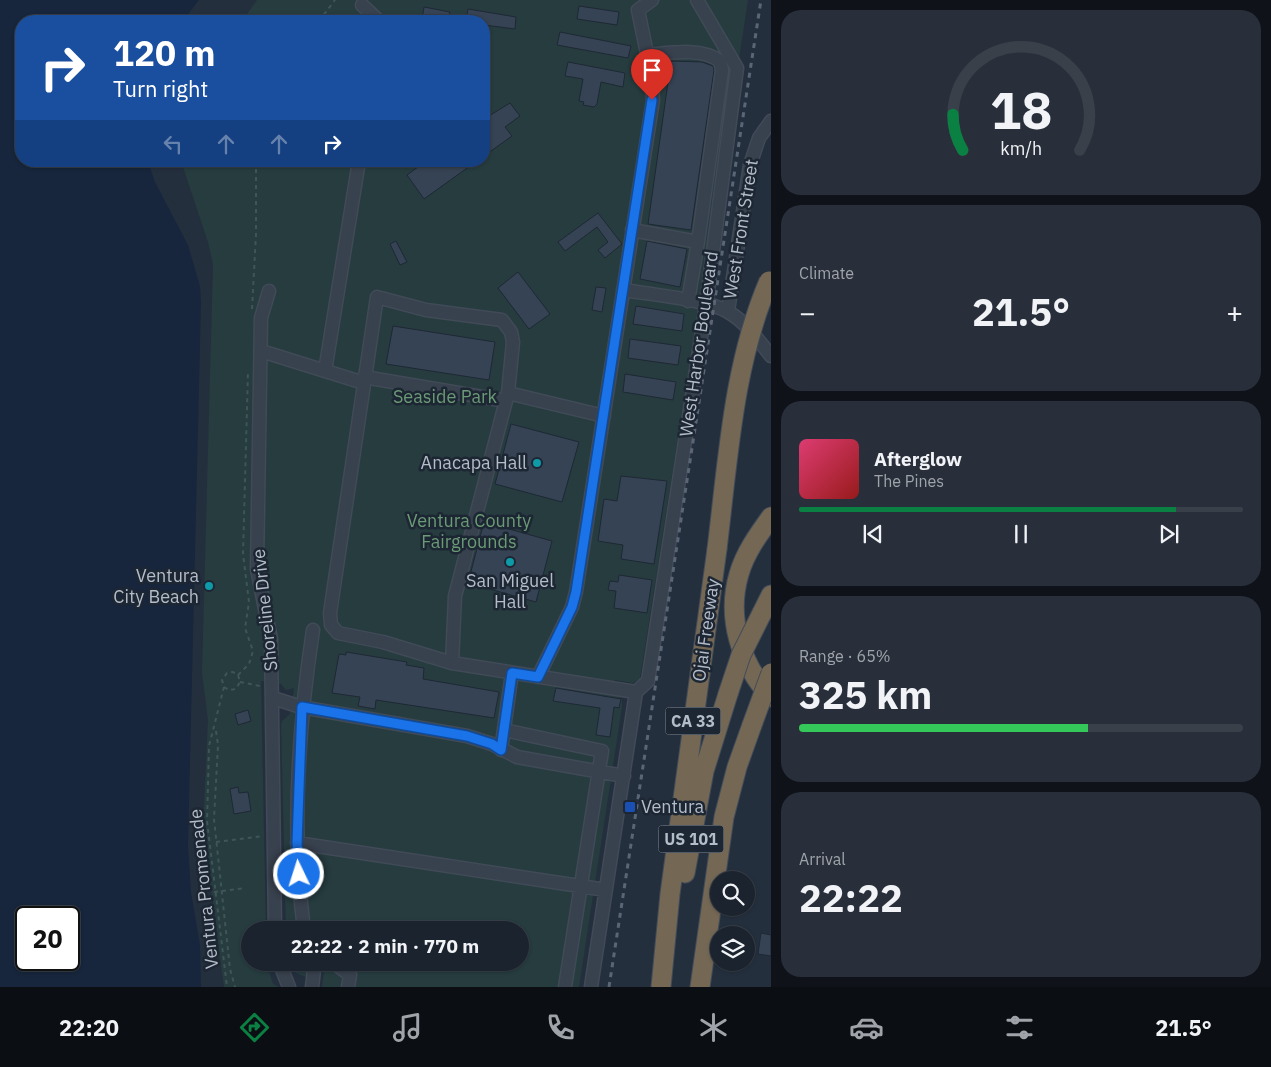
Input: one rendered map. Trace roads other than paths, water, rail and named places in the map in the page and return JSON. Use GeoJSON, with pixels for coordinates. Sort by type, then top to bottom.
{"type":"FeatureCollection","features":[{"type":"Feature","properties":{"kind":"highway","name":"Ojai Freeway"},"geometry":{"type":"LineString","coordinates":[[661,987],[670,894],[743,366],[756,314],[770,280]]}},
{"type":"Feature","properties":{"kind":"highway"},"geometry":{"type":"LineString","coordinates":[[771,517],[747,554],[738,576],[735,603],[736,626],[740,645],[752,672],[771,697]]}},
{"type":"Feature","properties":{"kind":"highway","name":"US 101"},"geometry":{"type":"LineString","coordinates":[[666,987],[704,771],[742,655],[771,595]]}},
{"type":"Feature","properties":{"kind":"highway","name":"US 101"},"geometry":{"type":"LineString","coordinates":[[700,987],[724,817],[737,767],[771,674]]}},
{"type":"Feature","properties":{"kind":"street"},"geometry":{"type":"LineString","coordinates":[[538,677],[572,607],[576,592],[652,100],[652,78],[638,10],[652,0]]}},
{"type":"Feature","properties":{"kind":"street","name":"West Harbor Boulevard"},"geometry":{"type":"LineString","coordinates":[[636,692],[648,681],[710,306],[737,68],[697,0]]}},
{"type":"Feature","properties":{"kind":"street"},"geometry":{"type":"LineString","coordinates":[[362,5],[373,15]]}},
{"type":"Feature","properties":{"kind":"street"},"geometry":{"type":"LineString","coordinates":[[647,55],[699,53],[712,55],[720,60],[722,70],[688,301]]}},
{"type":"Feature","properties":{"kind":"street","name":"West Front Street"},"geometry":{"type":"LineString","coordinates":[[728,311],[752,158],[759,138],[771,121]]}},
{"type":"Feature","properties":{"kind":"street"},"geometry":{"type":"LineString","coordinates":[[326,371],[358,167]]}},
{"type":"Feature","properties":{"kind":"street"},"geometry":{"type":"LineString","coordinates":[[632,230],[698,242]]}},
{"type":"Feature","properties":{"kind":"street"},"geometry":{"type":"LineString","coordinates":[[623,290],[688,301],[728,311],[770,353]]}},
{"type":"Feature","properties":{"kind":"street","name":"Shoreline Drive"},"geometry":{"type":"LineString","coordinates":[[269,291],[262,310],[256,569],[271,639],[275,921]]}},
{"type":"Feature","properties":{"kind":"street"},"geometry":{"type":"LineString","coordinates":[[452,664],[455,596],[507,397],[514,342],[511,332],[502,320],[426,310],[377,297],[330,613],[331,625],[338,633],[383,642],[452,664],[636,692],[591,987]]}},
{"type":"Feature","properties":{"kind":"street"},"geometry":{"type":"LineString","coordinates":[[261,351],[326,371],[364,380],[507,397],[604,416]]}},
{"type":"Feature","properties":{"kind":"street"},"geometry":{"type":"LineString","coordinates":[[303,921],[297,843],[302,707],[313,630]]}},
{"type":"Feature","properties":{"kind":"street"},"geometry":{"type":"LineString","coordinates":[[501,750],[512,673]]}},
{"type":"Feature","properties":{"kind":"street"},"geometry":{"type":"LineString","coordinates":[[273,698],[302,707],[467,736],[492,744],[517,757],[624,776]]}},
{"type":"Feature","properties":{"kind":"street"},"geometry":{"type":"LineString","coordinates":[[504,730],[602,751],[565,987]]}},
{"type":"Feature","properties":{"kind":"street"},"geometry":{"type":"LineString","coordinates":[[297,843],[606,890]]}},
{"type":"Feature","properties":{"kind":"street"},"geometry":{"type":"LineString","coordinates":[[283,971],[289,987]]}},
{"type":"Feature","properties":{"kind":"street"},"geometry":{"type":"LineString","coordinates":[[312,987],[314,971]]}},
{"type":"Feature","properties":{"kind":"street"},"geometry":{"type":"LineString","coordinates":[[345,971],[350,975],[348,987]]}},
{"type":"Feature","properties":{"kind":"water"},"geometry":{"type":"Polygon","coordinates":[[[0,0],[199,0],[188,15],[15,15],[15,167],[150,167],[155,182],[188,245],[200,286],[188,845],[191,892],[200,945],[201,987],[0,987],[0,0]]]}},
{"type":"Feature","properties":{"kind":"railway"},"geometry":{"type":"LineString","coordinates":[[609,987],[761,0]]}},
{"type":"Feature","properties":{"kind":"place","name":"Anacapa Hall"},"geometry":{"type":"Point","coordinates":[537,463]}},
{"type":"Feature","properties":{"kind":"place","name":"San Miguel Hall"},"geometry":{"type":"Point","coordinates":[510,562]}},
{"type":"Feature","properties":{"kind":"place","name":"Ventura City Beach"},"geometry":{"type":"Point","coordinates":[209,586]}},
{"type":"Feature","properties":{"kind":"place","name":"Ventura"},"geometry":{"type":"Point","coordinates":[630,807]}},
{"type":"Feature","properties":{"kind":"park label","name":"Seaside Park"},"geometry":{"type":"Point","coordinates":[445,397]}},
{"type":"Feature","properties":{"kind":"park label","name":"Ventura County Fairgrounds"},"geometry":{"type":"Point","coordinates":[469,531]}}]}
